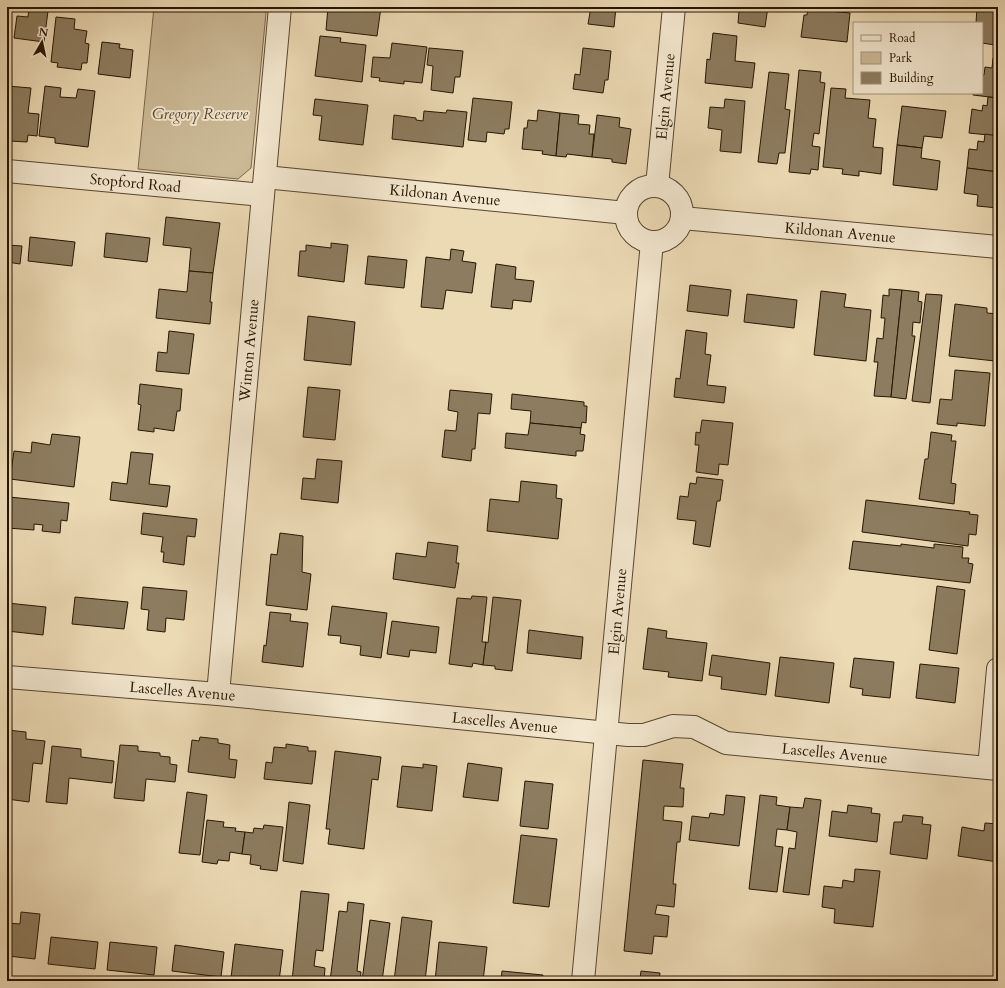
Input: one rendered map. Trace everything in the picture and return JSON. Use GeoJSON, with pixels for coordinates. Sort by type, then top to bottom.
{"type":"FeatureCollection","features":[{"type":"Feature","properties":{"kind":"street","name":"Winton Avenue"},"geometry":{"type":"LineString","coordinates":[[218,694],[280,7]]}},
{"type":"Feature","properties":{"kind":"street","name":"Elgin Avenue"},"geometry":{"type":"LineString","coordinates":[[657,186],[674,7]]}},
{"type":"Feature","properties":{"kind":"street","name":"Stopford Road"},"geometry":{"type":"LineString","coordinates":[[7,171],[264,186]]}},
{"type":"Feature","properties":{"kind":"street","name":"Kildonan Avenue"},"geometry":{"type":"LineString","coordinates":[[264,186],[626,213]]}},
{"type":"Feature","properties":{"kind":"street"},"geometry":{"type":"LineString","coordinates":[[648,186],[657,186],[669,191],[679,200],[682,209],[682,218],[680,226],[669,238],[652,242],[640,238],[630,230],[626,213],[627,204],[632,196],[639,190],[648,186]]}},
{"type":"Feature","properties":{"kind":"street","name":"Kildonan Avenue"},"geometry":{"type":"LineString","coordinates":[[682,218],[998,247]]}},
{"type":"Feature","properties":{"kind":"street","name":"Elgin Avenue"},"geometry":{"type":"LineString","coordinates":[[583,981],[652,242]]}},
{"type":"Feature","properties":{"kind":"street"},"geometry":{"type":"LineString","coordinates":[[993,768],[998,669]]}},
{"type":"Feature","properties":{"kind":"street","name":"Lascelles Avenue"},"geometry":{"type":"LineString","coordinates":[[7,677],[218,694],[644,735],[672,726],[694,727],[726,743],[993,768]]}},
{"type":"Feature","properties":{"kind":"green space","name":"Gregory Reserve"},"geometry":{"type":"Polygon","coordinates":[[[154,7],[261,7],[266,13],[251,168],[238,179],[138,169],[154,7]]]}},
{"type":"Feature","properties":{"kind":"building"},"geometry":{"type":"Polygon","coordinates":[[[328,7],[381,7],[377,36],[326,30],[328,7]]]}},
{"type":"Feature","properties":{"kind":"building"},"geometry":{"type":"Polygon","coordinates":[[[591,7],[616,7],[614,27],[588,24],[591,7]]]}},
{"type":"Feature","properties":{"kind":"building"},"geometry":{"type":"Polygon","coordinates":[[[735,7],[768,7],[765,27],[738,23],[739,11],[734,11],[735,7]]]}},
{"type":"Feature","properties":{"kind":"building"},"geometry":{"type":"Polygon","coordinates":[[[808,7],[830,7],[829,11],[850,13],[847,42],[801,37],[804,15],[807,15],[808,7]]]}},
{"type":"Feature","properties":{"kind":"building"},"geometry":{"type":"Polygon","coordinates":[[[977,7],[997,7],[998,30],[996,30],[995,45],[983,43],[983,22],[976,22],[977,7]]]}},
{"type":"Feature","properties":{"kind":"building"},"geometry":{"type":"Polygon","coordinates":[[[29,8],[48,11],[44,42],[14,38],[17,16],[28,17],[29,8]]]}},
{"type":"Feature","properties":{"kind":"building"},"geometry":{"type":"Polygon","coordinates":[[[56,17],[75,19],[74,29],[87,31],[85,43],[89,44],[87,63],[82,63],[81,70],[57,67],[58,63],[51,62],[56,17]]]}},
{"type":"Feature","properties":{"kind":"building"},"geometry":{"type":"Polygon","coordinates":[[[713,33],[737,36],[735,61],[755,63],[752,88],[705,83],[707,59],[710,60],[713,33]]]}},
{"type":"Feature","properties":{"kind":"building"},"geometry":{"type":"Polygon","coordinates":[[[320,36],[341,38],[340,42],[366,45],[362,82],[315,76],[320,36]]]}},
{"type":"Feature","properties":{"kind":"building"},"geometry":{"type":"Polygon","coordinates":[[[102,42],[120,44],[119,48],[133,50],[130,78],[98,74],[102,42]]]}},
{"type":"Feature","properties":{"kind":"building"},"geometry":{"type":"Polygon","coordinates":[[[392,43],[427,47],[422,83],[404,81],[404,84],[379,81],[380,78],[371,77],[373,57],[390,58],[392,43]]]}},
{"type":"Feature","properties":{"kind":"building"},"geometry":{"type":"Polygon","coordinates":[[[429,48],[463,51],[460,77],[455,77],[453,93],[431,90],[433,66],[427,65],[429,48]]]}},
{"type":"Feature","properties":{"kind":"building"},"geometry":{"type":"Polygon","coordinates":[[[583,48],[611,51],[608,80],[605,80],[603,93],[573,89],[575,74],[580,75],[583,48]]]}},
{"type":"Feature","properties":{"kind":"building"},"geometry":{"type":"Polygon","coordinates":[[[993,58],[998,58],[998,98],[973,95],[983,94],[983,75],[985,67],[992,68],[993,58]]]}},
{"type":"Feature","properties":{"kind":"building"},"geometry":{"type":"Polygon","coordinates":[[[799,70],[821,72],[820,82],[825,83],[819,134],[814,133],[812,146],[820,147],[818,170],[811,169],[810,174],[789,172],[799,70]]]}},
{"type":"Feature","properties":{"kind":"building"},"geometry":{"type":"Polygon","coordinates":[[[769,72],[789,74],[785,109],[790,110],[785,153],[779,153],[777,164],[758,162],[769,72]]]}},
{"type":"Feature","properties":{"kind":"building"},"geometry":{"type":"Polygon","coordinates":[[[7,86],[31,88],[28,113],[39,114],[37,136],[28,135],[27,142],[10,141],[10,137],[7,137],[7,86]]]}},
{"type":"Feature","properties":{"kind":"building"},"geometry":{"type":"Polygon","coordinates":[[[45,86],[61,88],[60,97],[76,98],[78,89],[95,91],[88,147],[55,143],[55,138],[39,136],[45,86]]]}},
{"type":"Feature","properties":{"kind":"building"},"geometry":{"type":"Polygon","coordinates":[[[831,88],[846,89],[845,98],[870,100],[868,118],[876,119],[873,147],[883,148],[881,174],[859,171],[859,176],[842,174],[843,169],[823,167],[831,88]]]}},
{"type":"Feature","properties":{"kind":"building"},"geometry":{"type":"Polygon","coordinates":[[[988,97],[998,98],[998,136],[969,133],[972,109],[982,111],[983,105],[987,106],[988,97]]]}},
{"type":"Feature","properties":{"kind":"building"},"geometry":{"type":"Polygon","coordinates":[[[473,98],[512,102],[509,129],[505,129],[504,134],[487,132],[486,142],[468,140],[473,98]]]}},
{"type":"Feature","properties":{"kind":"building"},"geometry":{"type":"Polygon","coordinates":[[[315,99],[368,105],[363,145],[319,140],[322,116],[313,115],[315,99]]]}},
{"type":"Feature","properties":{"kind":"building"},"geometry":{"type":"Polygon","coordinates":[[[725,99],[745,101],[741,153],[720,151],[722,130],[708,128],[710,107],[724,108],[725,99]]]}},
{"type":"Feature","properties":{"kind":"building"},"geometry":{"type":"Polygon","coordinates":[[[902,106],[946,111],[942,138],[924,136],[922,148],[897,145],[902,106]]]}},
{"type":"Feature","properties":{"kind":"building"},"geometry":{"type":"Polygon","coordinates":[[[447,110],[467,112],[463,147],[392,139],[394,115],[416,118],[416,120],[423,121],[424,111],[446,113],[447,110]]]}},
{"type":"Feature","properties":{"kind":"building"},"geometry":{"type":"Polygon","coordinates":[[[538,110],[560,113],[556,156],[542,154],[543,151],[522,149],[524,128],[527,128],[528,120],[537,121],[538,110]]]}},
{"type":"Feature","properties":{"kind":"building"},"geometry":{"type":"Polygon","coordinates":[[[560,113],[579,115],[578,124],[590,125],[589,134],[594,134],[592,157],[567,154],[566,157],[556,156],[560,113]]]}},
{"type":"Feature","properties":{"kind":"building"},"geometry":{"type":"Polygon","coordinates":[[[597,115],[620,118],[619,127],[631,129],[626,164],[612,162],[612,159],[592,157],[597,115]]]}},
{"type":"Feature","properties":{"kind":"building"},"geometry":{"type":"Polygon","coordinates":[[[985,134],[998,136],[998,172],[967,168],[969,149],[977,150],[978,141],[984,142],[985,134]]]}},
{"type":"Feature","properties":{"kind":"building"},"geometry":{"type":"Polygon","coordinates":[[[897,145],[922,148],[921,158],[940,161],[937,190],[893,185],[897,145]]]}},
{"type":"Feature","properties":{"kind":"building"},"geometry":{"type":"Polygon","coordinates":[[[967,168],[998,172],[998,208],[977,206],[978,195],[964,193],[967,168]]]}},
{"type":"Feature","properties":{"kind":"building"},"geometry":{"type":"Polygon","coordinates":[[[166,217],[220,223],[213,273],[189,271],[191,248],[163,245],[166,217]]]}},
{"type":"Feature","properties":{"kind":"building"},"geometry":{"type":"Polygon","coordinates":[[[106,233],[150,238],[147,262],[104,257],[106,233]]]}},
{"type":"Feature","properties":{"kind":"building"},"geometry":{"type":"Polygon","coordinates":[[[30,237],[75,242],[72,266],[28,261],[30,237]]]}},
{"type":"Feature","properties":{"kind":"building"},"geometry":{"type":"Polygon","coordinates":[[[331,243],[348,245],[344,282],[298,276],[300,251],[306,251],[306,245],[331,248],[331,243]]]}},
{"type":"Feature","properties":{"kind":"building"},"geometry":{"type":"Polygon","coordinates":[[[7,245],[22,246],[20,264],[7,262],[7,245]]]}},
{"type":"Feature","properties":{"kind":"building"},"geometry":{"type":"Polygon","coordinates":[[[451,249],[464,251],[462,261],[476,263],[472,293],[446,290],[443,309],[421,307],[426,257],[450,260],[451,249]]]}},
{"type":"Feature","properties":{"kind":"building"},"geometry":{"type":"Polygon","coordinates":[[[368,256],[407,260],[404,288],[365,284],[368,256]]]}},
{"type":"Feature","properties":{"kind":"building"},"geometry":{"type":"Polygon","coordinates":[[[496,264],[516,267],[515,279],[534,281],[531,302],[513,300],[512,309],[491,307],[496,264]]]}},
{"type":"Feature","properties":{"kind":"building"},"geometry":{"type":"Polygon","coordinates":[[[189,271],[213,273],[210,302],[212,302],[210,324],[156,318],[159,289],[187,292],[189,271]]]}},
{"type":"Feature","properties":{"kind":"building"},"geometry":{"type":"Polygon","coordinates":[[[690,285],[731,290],[728,316],[687,311],[690,285]]]}},
{"type":"Feature","properties":{"kind":"building"},"geometry":{"type":"Polygon","coordinates":[[[889,289],[902,290],[891,397],[874,396],[878,362],[874,362],[877,338],[883,339],[885,318],[881,318],[883,295],[889,296],[889,289]]]}},
{"type":"Feature","properties":{"kind":"building"},"geometry":{"type":"Polygon","coordinates":[[[902,290],[919,292],[918,301],[922,302],[920,323],[913,322],[912,336],[915,336],[906,399],[891,397],[902,290]]]}},
{"type":"Feature","properties":{"kind":"building"},"geometry":{"type":"Polygon","coordinates":[[[821,291],[846,294],[844,307],[871,310],[866,361],[814,355],[821,291]]]}},
{"type":"Feature","properties":{"kind":"building"},"geometry":{"type":"Polygon","coordinates":[[[747,294],[797,300],[794,328],[744,322],[747,294]]]}},
{"type":"Feature","properties":{"kind":"building"},"geometry":{"type":"Polygon","coordinates":[[[926,294],[942,295],[930,403],[912,401],[926,294]]]}},
{"type":"Feature","properties":{"kind":"building"},"geometry":{"type":"Polygon","coordinates":[[[955,304],[987,308],[987,313],[998,314],[995,361],[949,356],[955,304]]]}},
{"type":"Feature","properties":{"kind":"building"},"geometry":{"type":"Polygon","coordinates":[[[308,316],[355,322],[351,365],[304,360],[308,316]]]}},
{"type":"Feature","properties":{"kind":"building"},"geometry":{"type":"Polygon","coordinates":[[[686,330],[707,333],[705,354],[711,355],[707,385],[726,387],[724,403],[674,397],[676,378],[680,379],[686,330]]]}},
{"type":"Feature","properties":{"kind":"building"},"geometry":{"type":"Polygon","coordinates":[[[169,331],[194,334],[189,374],[156,371],[158,352],[167,353],[169,331]]]}},
{"type":"Feature","properties":{"kind":"building"},"geometry":{"type":"Polygon","coordinates":[[[955,370],[990,373],[985,426],[957,423],[957,426],[937,424],[940,399],[952,400],[955,370]]]}},
{"type":"Feature","properties":{"kind":"building"},"geometry":{"type":"Polygon","coordinates":[[[140,384],[182,389],[180,411],[177,411],[174,431],[154,428],[154,432],[138,430],[141,405],[138,404],[140,384]]]}},
{"type":"Feature","properties":{"kind":"building"},"geometry":{"type":"Polygon","coordinates":[[[308,387],[340,390],[335,440],[303,437],[308,387]]]}},
{"type":"Feature","properties":{"kind":"building"},"geometry":{"type":"Polygon","coordinates":[[[450,390],[492,394],[490,414],[478,413],[475,449],[472,449],[471,461],[442,457],[445,430],[456,431],[458,412],[448,410],[450,390]]]}},
{"type":"Feature","properties":{"kind":"building"},"geometry":{"type":"Polygon","coordinates":[[[512,394],[584,402],[584,406],[587,406],[586,423],[582,422],[581,428],[530,423],[531,411],[511,409],[512,394]]]}},
{"type":"Feature","properties":{"kind":"building"},"geometry":{"type":"Polygon","coordinates":[[[702,420],[733,423],[728,465],[719,464],[718,475],[696,472],[699,445],[695,445],[696,432],[700,433],[702,420]]]}},
{"type":"Feature","properties":{"kind":"building"},"geometry":{"type":"Polygon","coordinates":[[[530,423],[581,428],[580,434],[585,435],[583,451],[576,451],[576,456],[505,448],[506,433],[528,435],[530,423]]]}},
{"type":"Feature","properties":{"kind":"building"},"geometry":{"type":"Polygon","coordinates":[[[931,432],[952,435],[951,441],[956,441],[951,483],[956,484],[954,504],[919,499],[925,459],[928,459],[931,432]]]}},
{"type":"Feature","properties":{"kind":"building"},"geometry":{"type":"Polygon","coordinates":[[[52,434],[80,437],[74,487],[10,479],[14,451],[31,453],[32,442],[50,445],[52,434]]]}},
{"type":"Feature","properties":{"kind":"building"},"geometry":{"type":"Polygon","coordinates":[[[131,452],[153,454],[149,484],[170,486],[167,507],[110,500],[112,482],[127,484],[131,452]]]}},
{"type":"Feature","properties":{"kind":"building"},"geometry":{"type":"Polygon","coordinates":[[[317,459],[342,461],[338,503],[301,499],[303,478],[315,479],[317,459]]]}},
{"type":"Feature","properties":{"kind":"building"},"geometry":{"type":"Polygon","coordinates":[[[697,477],[723,480],[720,501],[717,501],[710,547],[693,544],[696,521],[677,519],[680,496],[688,497],[690,483],[696,484],[697,477]]]}},
{"type":"Feature","properties":{"kind":"building"},"geometry":{"type":"Polygon","coordinates":[[[521,481],[557,485],[556,498],[562,499],[558,539],[487,531],[490,499],[519,502],[521,481]]]}},
{"type":"Feature","properties":{"kind":"building"},"geometry":{"type":"Polygon","coordinates":[[[9,497],[69,503],[67,521],[61,520],[60,533],[42,531],[43,525],[34,524],[34,530],[7,528],[9,497]]]}},
{"type":"Feature","properties":{"kind":"building"},"geometry":{"type":"Polygon","coordinates":[[[866,500],[970,512],[969,514],[978,515],[976,535],[969,534],[968,546],[862,532],[866,500]]]}},
{"type":"Feature","properties":{"kind":"building"},"geometry":{"type":"Polygon","coordinates":[[[143,513],[197,519],[195,537],[187,536],[184,565],[163,562],[164,552],[161,552],[163,537],[141,534],[143,513]]]}},
{"type":"Feature","properties":{"kind":"building"},"geometry":{"type":"Polygon","coordinates":[[[280,533],[303,536],[302,572],[311,574],[307,610],[266,605],[271,554],[277,555],[280,533]]]}},
{"type":"Feature","properties":{"kind":"building"},"geometry":{"type":"Polygon","coordinates":[[[853,541],[934,548],[934,544],[963,547],[962,558],[969,558],[968,563],[973,564],[970,583],[849,569],[853,541]]]}},
{"type":"Feature","properties":{"kind":"building"},"geometry":{"type":"Polygon","coordinates":[[[428,542],[458,546],[456,563],[459,563],[455,588],[393,579],[396,553],[426,557],[428,542]]]}},
{"type":"Feature","properties":{"kind":"building"},"geometry":{"type":"Polygon","coordinates":[[[937,586],[965,590],[957,654],[929,650],[937,586]]]}},
{"type":"Feature","properties":{"kind":"building"},"geometry":{"type":"Polygon","coordinates":[[[143,587],[187,591],[184,620],[166,618],[165,632],[147,630],[149,610],[141,609],[143,587]]]}},
{"type":"Feature","properties":{"kind":"building"},"geometry":{"type":"Polygon","coordinates":[[[472,596],[487,597],[482,642],[486,642],[483,665],[473,663],[472,667],[449,664],[457,598],[471,599],[472,596]]]}},
{"type":"Feature","properties":{"kind":"building"},"geometry":{"type":"Polygon","coordinates":[[[75,597],[128,602],[124,629],[72,624],[75,597]]]}},
{"type":"Feature","properties":{"kind":"building"},"geometry":{"type":"Polygon","coordinates":[[[493,597],[521,600],[512,671],[495,669],[495,666],[483,665],[486,642],[488,643],[493,597]]]}},
{"type":"Feature","properties":{"kind":"building"},"geometry":{"type":"Polygon","coordinates":[[[7,603],[46,607],[43,635],[7,631],[7,603]]]}},
{"type":"Feature","properties":{"kind":"building"},"geometry":{"type":"Polygon","coordinates":[[[332,606],[387,613],[381,658],[360,655],[361,646],[340,643],[341,636],[328,635],[332,606]]]}},
{"type":"Feature","properties":{"kind":"building"},"geometry":{"type":"Polygon","coordinates":[[[270,612],[291,614],[290,621],[308,623],[303,667],[262,662],[264,645],[266,646],[270,612]]]}},
{"type":"Feature","properties":{"kind":"building"},"geometry":{"type":"Polygon","coordinates":[[[392,621],[439,627],[436,653],[410,650],[409,657],[387,654],[392,621]]]}},
{"type":"Feature","properties":{"kind":"building"},"geometry":{"type":"Polygon","coordinates":[[[648,628],[667,631],[666,638],[707,643],[702,681],[668,677],[669,672],[643,669],[648,628]]]}},
{"type":"Feature","properties":{"kind":"building"},"geometry":{"type":"Polygon","coordinates":[[[529,630],[583,637],[581,659],[527,653],[529,630]]]}},
{"type":"Feature","properties":{"kind":"building"},"geometry":{"type":"Polygon","coordinates":[[[712,655],[770,663],[766,695],[721,689],[722,677],[709,675],[712,655]]]}},
{"type":"Feature","properties":{"kind":"building"},"geometry":{"type":"Polygon","coordinates":[[[780,657],[834,663],[829,703],[775,696],[780,657]]]}},
{"type":"Feature","properties":{"kind":"building"},"geometry":{"type":"Polygon","coordinates":[[[854,658],[894,662],[890,698],[862,695],[863,689],[850,687],[854,658]]]}},
{"type":"Feature","properties":{"kind":"building"},"geometry":{"type":"Polygon","coordinates":[[[920,664],[959,668],[955,703],[916,698],[920,664]]]}},
{"type":"Feature","properties":{"kind":"building"},"geometry":{"type":"Polygon","coordinates":[[[7,730],[26,732],[26,739],[45,741],[42,764],[33,763],[29,802],[7,799],[7,730]]]}},
{"type":"Feature","properties":{"kind":"building"},"geometry":{"type":"Polygon","coordinates":[[[200,737],[218,739],[218,743],[230,745],[229,759],[237,760],[235,778],[188,772],[192,740],[199,741],[200,737]]]}},
{"type":"Feature","properties":{"kind":"building"},"geometry":{"type":"Polygon","coordinates":[[[286,744],[308,747],[308,751],[316,751],[312,784],[264,779],[266,762],[272,763],[274,747],[286,748],[286,744]]]}},
{"type":"Feature","properties":{"kind":"building"},"geometry":{"type":"Polygon","coordinates":[[[120,745],[138,746],[138,751],[160,753],[160,756],[170,757],[170,764],[177,765],[175,782],[146,779],[144,801],[114,798],[120,745]]]}},
{"type":"Feature","properties":{"kind":"building"},"geometry":{"type":"Polygon","coordinates":[[[52,746],[81,749],[81,757],[114,761],[112,783],[69,778],[67,804],[46,802],[52,746]]]}},
{"type":"Feature","properties":{"kind":"building"},"geometry":{"type":"Polygon","coordinates":[[[335,751],[381,757],[378,780],[372,779],[364,849],[328,844],[330,829],[326,829],[335,751]]]}},
{"type":"Feature","properties":{"kind":"building"},"geometry":{"type":"Polygon","coordinates":[[[643,760],[683,764],[680,788],[684,788],[683,807],[664,806],[663,820],[682,822],[680,842],[677,842],[673,884],[676,884],[674,907],[657,905],[655,914],[669,916],[667,937],[654,936],[652,954],[624,951],[643,760]]]}},
{"type":"Feature","properties":{"kind":"building"},"geometry":{"type":"Polygon","coordinates":[[[468,763],[502,768],[498,801],[463,797],[468,763]]]}},
{"type":"Feature","properties":{"kind":"building"},"geometry":{"type":"Polygon","coordinates":[[[423,764],[437,766],[432,811],[397,807],[402,766],[423,768],[423,764]]]}},
{"type":"Feature","properties":{"kind":"building"},"geometry":{"type":"Polygon","coordinates":[[[525,781],[553,784],[548,829],[520,826],[525,781]]]}},
{"type":"Feature","properties":{"kind":"building"},"geometry":{"type":"Polygon","coordinates":[[[187,792],[207,795],[200,855],[179,853],[187,792]]]}},
{"type":"Feature","properties":{"kind":"building"},"geometry":{"type":"Polygon","coordinates":[[[726,795],[745,797],[739,846],[689,840],[692,816],[709,818],[710,813],[724,815],[726,795]]]}},
{"type":"Feature","properties":{"kind":"building"},"geometry":{"type":"Polygon","coordinates":[[[760,795],[777,797],[776,805],[790,807],[787,830],[777,829],[775,846],[783,847],[777,892],[749,889],[760,795]]]}},
{"type":"Feature","properties":{"kind":"building"},"geometry":{"type":"Polygon","coordinates":[[[805,798],[821,800],[809,895],[783,892],[789,848],[795,849],[797,832],[787,830],[790,807],[803,808],[805,798]]]}},
{"type":"Feature","properties":{"kind":"building"},"geometry":{"type":"Polygon","coordinates":[[[289,802],[310,805],[303,864],[283,861],[289,802]]]}},
{"type":"Feature","properties":{"kind":"building"},"geometry":{"type":"Polygon","coordinates":[[[848,805],[872,808],[871,813],[880,814],[877,842],[829,836],[832,811],[847,813],[848,805]]]}},
{"type":"Feature","properties":{"kind":"building"},"geometry":{"type":"Polygon","coordinates":[[[903,815],[923,817],[922,824],[931,825],[927,859],[890,854],[894,822],[902,822],[903,815]]]}},
{"type":"Feature","properties":{"kind":"building"},"geometry":{"type":"Polygon","coordinates":[[[207,820],[224,822],[223,827],[236,828],[235,831],[245,832],[242,854],[230,852],[229,861],[218,860],[217,864],[202,862],[207,820]]]}},
{"type":"Feature","properties":{"kind":"building"},"geometry":{"type":"Polygon","coordinates":[[[985,823],[998,824],[998,862],[958,856],[962,827],[984,831],[985,823]]]}},
{"type":"Feature","properties":{"kind":"building"},"geometry":{"type":"Polygon","coordinates":[[[264,825],[283,827],[277,871],[260,869],[261,866],[250,864],[251,855],[242,854],[245,832],[253,833],[254,828],[263,829],[264,825]]]}},
{"type":"Feature","properties":{"kind":"building"},"geometry":{"type":"Polygon","coordinates":[[[521,835],[557,839],[549,907],[513,903],[521,835]]]}},
{"type":"Feature","properties":{"kind":"building"},"geometry":{"type":"Polygon","coordinates":[[[855,869],[880,871],[873,927],[834,923],[835,909],[822,907],[824,886],[842,888],[843,880],[854,882],[855,869]]]}},
{"type":"Feature","properties":{"kind":"building"},"geometry":{"type":"Polygon","coordinates":[[[301,891],[329,894],[323,951],[316,950],[314,966],[325,968],[324,981],[292,981],[301,891]]]}},
{"type":"Feature","properties":{"kind":"building"},"geometry":{"type":"Polygon","coordinates":[[[348,902],[364,904],[357,971],[361,972],[360,981],[330,981],[339,911],[347,912],[348,902]]]}},
{"type":"Feature","properties":{"kind":"building"},"geometry":{"type":"Polygon","coordinates":[[[21,912],[40,914],[35,959],[8,956],[7,923],[20,924],[21,912]]]}},
{"type":"Feature","properties":{"kind":"building"},"geometry":{"type":"Polygon","coordinates":[[[402,917],[432,921],[425,981],[394,981],[402,917]]]}},
{"type":"Feature","properties":{"kind":"building"},"geometry":{"type":"Polygon","coordinates":[[[370,920],[390,923],[382,981],[362,981],[370,920]]]}},
{"type":"Feature","properties":{"kind":"building"},"geometry":{"type":"Polygon","coordinates":[[[51,937],[98,942],[95,969],[48,964],[51,937]]]}},
{"type":"Feature","properties":{"kind":"building"},"geometry":{"type":"Polygon","coordinates":[[[110,942],[157,947],[154,975],[107,970],[110,942]]]}},
{"type":"Feature","properties":{"kind":"building"},"geometry":{"type":"Polygon","coordinates":[[[439,942],[487,947],[483,981],[435,981],[439,942]]]}},
{"type":"Feature","properties":{"kind":"building"},"geometry":{"type":"Polygon","coordinates":[[[235,944],[283,950],[279,981],[231,978],[235,944]]]}},
{"type":"Feature","properties":{"kind":"building"},"geometry":{"type":"Polygon","coordinates":[[[175,945],[224,952],[221,977],[172,971],[175,945]]]}},
{"type":"Feature","properties":{"kind":"building"},"geometry":{"type":"Polygon","coordinates":[[[502,971],[543,975],[542,981],[501,981],[502,971]]]}},
{"type":"Feature","properties":{"kind":"building"},"geometry":{"type":"Polygon","coordinates":[[[641,971],[660,973],[659,981],[625,981],[625,977],[640,978],[641,971]]]}}]}
